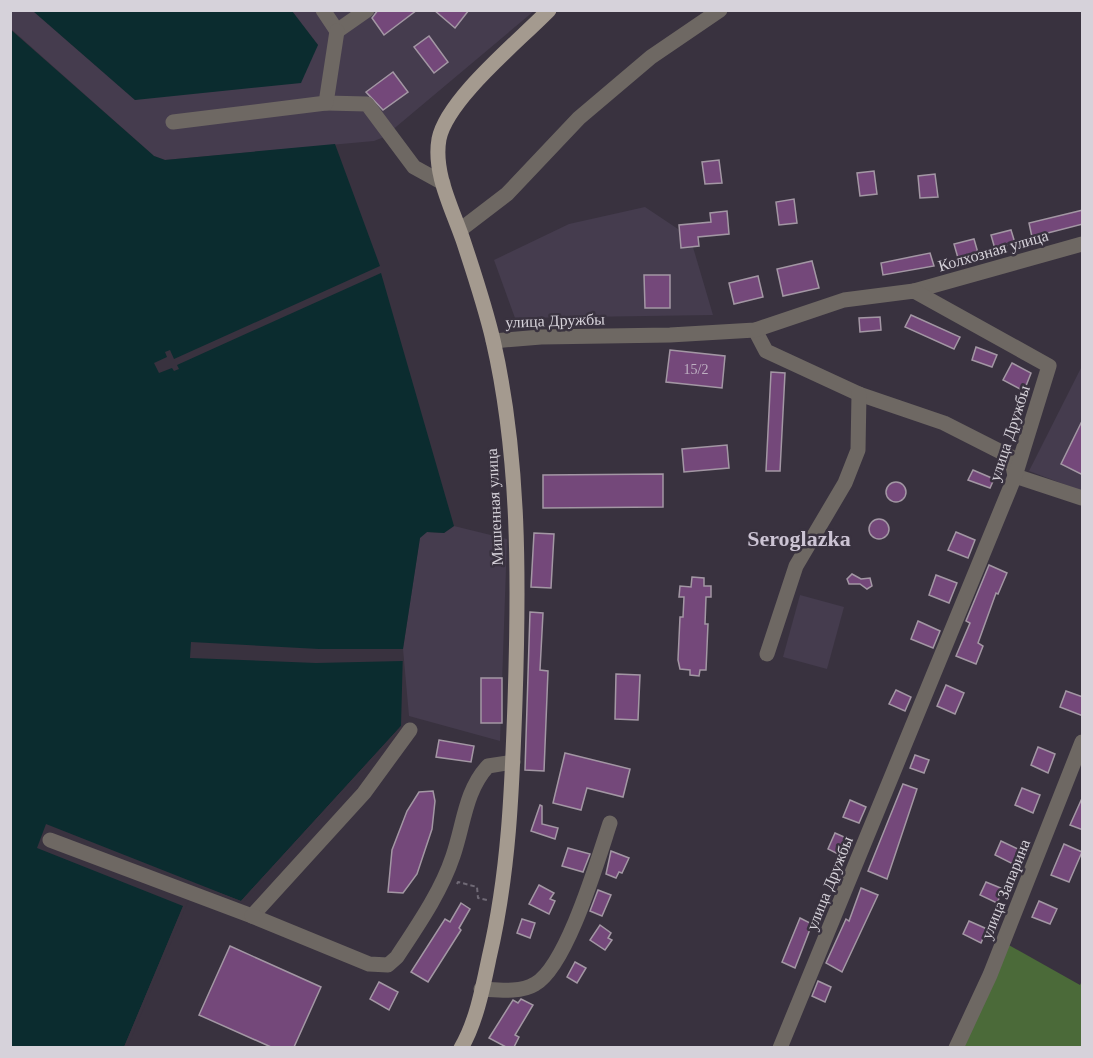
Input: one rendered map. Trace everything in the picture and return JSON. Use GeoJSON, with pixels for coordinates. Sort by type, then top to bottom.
{"type":"FeatureCollection","features":[{"type":"Feature","properties":{"kind":"main road","name":"Мишенная улица"},"geometry":{"type":"LineString","coordinates":[[464,1046],[498,922],[507,863],[516,656],[516,541],[509,446],[493,341],[460,230],[443,183],[438,152],[446,121],[470,89],[549,10]]}},
{"type":"Feature","properties":{"kind":"street"},"geometry":{"type":"LineString","coordinates":[[323,10],[337,31],[326,103]]}},
{"type":"Feature","properties":{"kind":"street"},"geometry":{"type":"LineString","coordinates":[[337,31],[367,10]]}},
{"type":"Feature","properties":{"kind":"street"},"geometry":{"type":"LineString","coordinates":[[460,230],[507,194],[579,118],[642,64],[720,10]]}},
{"type":"Feature","properties":{"kind":"street"},"geometry":{"type":"LineString","coordinates":[[173,122],[326,103],[367,104],[414,166],[427,176],[443,183]]}},
{"type":"Feature","properties":{"kind":"street","name":"Колхозная улица"},"geometry":{"type":"LineString","coordinates":[[914,291],[1083,244]]}},
{"type":"Feature","properties":{"kind":"street","name":"улица Дружбы"},"geometry":{"type":"LineString","coordinates":[[493,341],[541,337],[670,335],[755,330],[844,300],[914,291],[1049,366],[1015,476],[780,1047]]}},
{"type":"Feature","properties":{"kind":"street"},"geometry":{"type":"LineString","coordinates":[[755,330],[766,351],[860,394],[944,423],[1011,457],[1015,476],[1083,498]]}},
{"type":"Feature","properties":{"kind":"street"},"geometry":{"type":"LineString","coordinates":[[767,654],[796,566],[845,483],[858,450],[860,394]]}},
{"type":"Feature","properties":{"kind":"street"},"geometry":{"type":"LineString","coordinates":[[252,916],[364,793],[410,730]]}},
{"type":"Feature","properties":{"kind":"street","name":"улица Запарина"},"geometry":{"type":"LineString","coordinates":[[956,1047],[990,975],[1083,742]]}},
{"type":"Feature","properties":{"kind":"street"},"geometry":{"type":"LineString","coordinates":[[50,840],[252,916],[369,964],[388,965],[397,957],[436,894],[453,856],[474,781],[488,766],[513,762]]}},
{"type":"Feature","properties":{"kind":"street"},"geometry":{"type":"LineString","coordinates":[[481,989],[523,989],[536,984],[550,972],[572,927],[610,823]]}},
{"type":"Feature","properties":{"kind":"path"},"geometry":{"type":"LineString","coordinates":[[457,884],[458,882],[477,887],[478,898],[492,902]]}},
{"type":"Feature","properties":{"kind":"shaded area"},"geometry":{"type":"Polygon","coordinates":[[[11,11],[33,11],[135,100],[318,45],[292,11],[534,11],[384,137],[374,141],[165,160],[154,156],[11,29],[11,11]]]}},
{"type":"Feature","properties":{"kind":"shaded area"},"geometry":{"type":"Polygon","coordinates":[[[33,11],[292,11],[318,45],[301,83],[135,100],[33,11]]]}},
{"type":"Feature","properties":{"kind":"shaded area"},"geometry":{"type":"Polygon","coordinates":[[[10,29],[154,156],[165,160],[335,144],[380,266],[174,359],[170,350],[165,352],[167,357],[154,363],[159,373],[172,368],[174,371],[179,369],[177,365],[381,273],[454,526],[444,533],[427,532],[420,538],[403,649],[401,726],[241,901],[193,883],[124,1047],[11,1047],[10,29]]]}},
{"type":"Feature","properties":{"kind":"shaded area"},"geometry":{"type":"Polygon","coordinates":[[[645,207],[690,237],[713,315],[515,318],[494,260],[569,224],[645,207]]]}},
{"type":"Feature","properties":{"kind":"shaded area"},"geometry":{"type":"Polygon","coordinates":[[[1082,366],[1082,491],[1029,471],[1082,366]]]}},
{"type":"Feature","properties":{"kind":"shaded area"},"geometry":{"type":"Polygon","coordinates":[[[454,526],[507,539],[500,741],[409,716],[403,649],[420,537],[427,532],[444,533],[454,526]]]}},
{"type":"Feature","properties":{"kind":"shaded area"},"geometry":{"type":"Polygon","coordinates":[[[800,595],[844,607],[827,669],[783,657],[800,595]]]}},
{"type":"Feature","properties":{"kind":"green space"},"geometry":{"type":"Polygon","coordinates":[[[1007,944],[1080,985],[1082,981],[1082,1047],[961,1048],[1007,944]]]}},
{"type":"Feature","properties":{"kind":"pier"},"geometry":{"type":"Polygon","coordinates":[[[191,642],[319,649],[403,649],[403,661],[316,663],[190,658],[191,642]]]}},
{"type":"Feature","properties":{"kind":"pier"},"geometry":{"type":"Polygon","coordinates":[[[401,726],[404,727],[243,903],[194,887],[127,1048],[124,1047],[183,906],[37,848],[46,824],[241,901],[401,726]]]}},
{"type":"Feature","properties":{"kind":"building"},"geometry":{"type":"Polygon","coordinates":[[[378,10],[417,10],[384,35],[372,18],[378,10]]]}},
{"type":"Feature","properties":{"kind":"building"},"geometry":{"type":"Polygon","coordinates":[[[434,10],[469,10],[455,28],[434,10]]]}},
{"type":"Feature","properties":{"kind":"building"},"geometry":{"type":"Polygon","coordinates":[[[429,36],[448,62],[434,73],[414,47],[429,36]]]}},
{"type":"Feature","properties":{"kind":"building"},"geometry":{"type":"Polygon","coordinates":[[[393,72],[408,92],[383,110],[366,92],[393,72]]]}},
{"type":"Feature","properties":{"kind":"building"},"geometry":{"type":"Polygon","coordinates":[[[719,160],[722,183],[705,184],[702,162],[719,160]]]}},
{"type":"Feature","properties":{"kind":"building"},"geometry":{"type":"Polygon","coordinates":[[[874,171],[877,194],[860,196],[857,173],[874,171]]]}},
{"type":"Feature","properties":{"kind":"building"},"geometry":{"type":"Polygon","coordinates":[[[935,174],[938,197],[920,198],[918,176],[935,174]]]}},
{"type":"Feature","properties":{"kind":"building"},"geometry":{"type":"Polygon","coordinates":[[[794,199],[797,223],[779,225],[776,202],[794,199]]]}},
{"type":"Feature","properties":{"kind":"building"},"geometry":{"type":"Polygon","coordinates":[[[1083,210],[1083,224],[1032,237],[1029,223],[1083,210]]]}},
{"type":"Feature","properties":{"kind":"building"},"geometry":{"type":"Polygon","coordinates":[[[727,211],[729,234],[698,237],[699,246],[681,248],[679,225],[711,222],[710,213],[727,211]]]}},
{"type":"Feature","properties":{"kind":"building"},"geometry":{"type":"Polygon","coordinates":[[[1011,230],[1015,243],[995,249],[991,235],[1011,230]]]}},
{"type":"Feature","properties":{"kind":"building"},"geometry":{"type":"Polygon","coordinates":[[[974,239],[978,253],[958,258],[954,244],[974,239]]]}},
{"type":"Feature","properties":{"kind":"building"},"geometry":{"type":"Polygon","coordinates":[[[930,253],[934,266],[883,275],[881,263],[930,253]]]}},
{"type":"Feature","properties":{"kind":"building"},"geometry":{"type":"Polygon","coordinates":[[[812,261],[819,288],[783,296],[777,269],[812,261]]]}},
{"type":"Feature","properties":{"kind":"building"},"geometry":{"type":"Polygon","coordinates":[[[644,275],[670,275],[670,308],[645,308],[644,275]]]}},
{"type":"Feature","properties":{"kind":"building"},"geometry":{"type":"Polygon","coordinates":[[[758,276],[763,297],[734,304],[729,283],[758,276]]]}},
{"type":"Feature","properties":{"kind":"building"},"geometry":{"type":"Polygon","coordinates":[[[911,315],[960,337],[954,349],[905,327],[911,315]]]}},
{"type":"Feature","properties":{"kind":"building"},"geometry":{"type":"Polygon","coordinates":[[[880,317],[881,330],[860,332],[859,318],[880,317]]]}},
{"type":"Feature","properties":{"kind":"building"},"geometry":{"type":"Polygon","coordinates":[[[976,347],[997,355],[992,367],[972,360],[976,347]]]}},
{"type":"Feature","properties":{"kind":"building"},"geometry":{"type":"Polygon","coordinates":[[[670,350],[725,356],[722,388],[666,382],[670,350]]]}},
{"type":"Feature","properties":{"kind":"building"},"geometry":{"type":"Polygon","coordinates":[[[1012,363],[1031,373],[1024,391],[1003,380],[1012,363]]]}},
{"type":"Feature","properties":{"kind":"building"},"geometry":{"type":"Polygon","coordinates":[[[771,372],[785,373],[780,471],[766,471],[771,372]]]}},
{"type":"Feature","properties":{"kind":"building"},"geometry":{"type":"Polygon","coordinates":[[[1083,419],[1083,475],[1061,464],[1083,419]]]}},
{"type":"Feature","properties":{"kind":"building"},"geometry":{"type":"Polygon","coordinates":[[[727,445],[729,468],[684,472],[682,449],[727,445]]]}},
{"type":"Feature","properties":{"kind":"building"},"geometry":{"type":"Polygon","coordinates":[[[973,470],[994,479],[990,488],[968,480],[973,470]]]}},
{"type":"Feature","properties":{"kind":"building"},"geometry":{"type":"Polygon","coordinates":[[[663,474],[663,507],[543,508],[543,475],[663,474]]]}},
{"type":"Feature","properties":{"kind":"building"},"geometry":{"type":"Polygon","coordinates":[[[892,482],[900,482],[906,488],[906,496],[900,502],[892,502],[886,496],[886,488],[892,482]]]}},
{"type":"Feature","properties":{"kind":"building"},"geometry":{"type":"Polygon","coordinates":[[[875,519],[883,519],[889,525],[889,533],[883,539],[875,539],[869,533],[869,525],[875,519]]]}},
{"type":"Feature","properties":{"kind":"building"},"geometry":{"type":"Polygon","coordinates":[[[956,532],[975,540],[968,558],[948,550],[956,532]]]}},
{"type":"Feature","properties":{"kind":"building"},"geometry":{"type":"Polygon","coordinates":[[[534,533],[554,534],[551,588],[531,587],[534,533]]]}},
{"type":"Feature","properties":{"kind":"building"},"geometry":{"type":"Polygon","coordinates":[[[989,565],[1007,573],[998,594],[996,593],[978,643],[983,646],[976,664],[956,656],[970,623],[966,621],[989,565]]]}},
{"type":"Feature","properties":{"kind":"building"},"geometry":{"type":"Polygon","coordinates":[[[852,574],[861,579],[870,578],[872,586],[867,589],[860,584],[849,584],[847,579],[852,574]]]}},
{"type":"Feature","properties":{"kind":"building"},"geometry":{"type":"Polygon","coordinates":[[[936,575],[957,583],[949,603],[929,595],[936,575]]]}},
{"type":"Feature","properties":{"kind":"building"},"geometry":{"type":"Polygon","coordinates":[[[692,577],[704,578],[704,586],[711,586],[711,597],[706,597],[705,624],[708,624],[706,670],[700,670],[699,676],[690,675],[690,670],[680,669],[678,660],[680,617],[683,617],[684,597],[679,597],[680,586],[691,587],[692,577]]]}},
{"type":"Feature","properties":{"kind":"building"},"geometry":{"type":"Polygon","coordinates":[[[530,612],[543,613],[540,670],[548,671],[544,771],[525,770],[530,612]]]}},
{"type":"Feature","properties":{"kind":"building"},"geometry":{"type":"Polygon","coordinates":[[[918,621],[940,631],[933,648],[911,639],[918,621]]]}},
{"type":"Feature","properties":{"kind":"building"},"geometry":{"type":"Polygon","coordinates":[[[616,674],[640,675],[638,720],[615,719],[616,674]]]}},
{"type":"Feature","properties":{"kind":"building"},"geometry":{"type":"Polygon","coordinates":[[[481,678],[502,678],[502,723],[481,723],[481,678]]]}},
{"type":"Feature","properties":{"kind":"building"},"geometry":{"type":"Polygon","coordinates":[[[946,685],[964,693],[955,714],[937,706],[946,685]]]}},
{"type":"Feature","properties":{"kind":"building"},"geometry":{"type":"Polygon","coordinates":[[[896,690],[911,697],[905,711],[889,704],[896,690]]]}},
{"type":"Feature","properties":{"kind":"building"},"geometry":{"type":"Polygon","coordinates":[[[1066,691],[1083,697],[1083,716],[1060,707],[1066,691]]]}},
{"type":"Feature","properties":{"kind":"building"},"geometry":{"type":"Polygon","coordinates":[[[439,740],[474,746],[471,762],[436,757],[439,740]]]}},
{"type":"Feature","properties":{"kind":"building"},"geometry":{"type":"Polygon","coordinates":[[[1038,747],[1055,754],[1048,773],[1031,765],[1038,747]]]}},
{"type":"Feature","properties":{"kind":"building"},"geometry":{"type":"Polygon","coordinates":[[[565,753],[630,769],[623,797],[587,788],[581,810],[553,803],[565,753]]]}},
{"type":"Feature","properties":{"kind":"building"},"geometry":{"type":"Polygon","coordinates":[[[915,755],[929,760],[924,773],[910,768],[915,755]]]}},
{"type":"Feature","properties":{"kind":"building"},"geometry":{"type":"Polygon","coordinates":[[[903,784],[917,789],[887,879],[868,871],[903,784]]]}},
{"type":"Feature","properties":{"kind":"building"},"geometry":{"type":"Polygon","coordinates":[[[1022,788],[1040,795],[1033,813],[1015,805],[1022,788]]]}},
{"type":"Feature","properties":{"kind":"building"},"geometry":{"type":"Polygon","coordinates":[[[433,791],[435,801],[432,829],[417,874],[403,893],[388,892],[392,850],[407,811],[419,792],[433,791]]]}},
{"type":"Feature","properties":{"kind":"building"},"geometry":{"type":"Polygon","coordinates":[[[1083,796],[1083,830],[1070,825],[1083,796]]]}},
{"type":"Feature","properties":{"kind":"building"},"geometry":{"type":"Polygon","coordinates":[[[850,800],[866,807],[859,823],[843,817],[850,800]]]}},
{"type":"Feature","properties":{"kind":"building"},"geometry":{"type":"Polygon","coordinates":[[[540,805],[542,806],[542,824],[558,828],[555,839],[531,831],[540,805]]]}},
{"type":"Feature","properties":{"kind":"building"},"geometry":{"type":"Polygon","coordinates":[[[835,833],[853,841],[846,858],[828,849],[835,833]]]}},
{"type":"Feature","properties":{"kind":"building"},"geometry":{"type":"Polygon","coordinates":[[[1001,841],[1018,849],[1013,864],[995,855],[1001,841]]]}},
{"type":"Feature","properties":{"kind":"building"},"geometry":{"type":"Polygon","coordinates":[[[1064,844],[1082,852],[1069,882],[1051,875],[1064,844]]]}},
{"type":"Feature","properties":{"kind":"building"},"geometry":{"type":"Polygon","coordinates":[[[568,848],[590,854],[583,872],[562,866],[568,848]]]}},
{"type":"Feature","properties":{"kind":"building"},"geometry":{"type":"Polygon","coordinates":[[[611,851],[629,858],[622,873],[619,872],[616,878],[606,874],[611,851]]]}},
{"type":"Feature","properties":{"kind":"building"},"geometry":{"type":"Polygon","coordinates":[[[986,882],[1003,889],[997,903],[980,895],[986,882]]]}},
{"type":"Feature","properties":{"kind":"building"},"geometry":{"type":"Polygon","coordinates":[[[539,885],[554,893],[550,899],[555,901],[549,914],[529,904],[539,885]]]}},
{"type":"Feature","properties":{"kind":"building"},"geometry":{"type":"Polygon","coordinates":[[[861,888],[878,895],[842,972],[826,963],[846,919],[849,921],[861,888]]]}},
{"type":"Feature","properties":{"kind":"building"},"geometry":{"type":"Polygon","coordinates":[[[598,890],[611,895],[602,916],[590,911],[598,890]]]}},
{"type":"Feature","properties":{"kind":"building"},"geometry":{"type":"Polygon","coordinates":[[[1039,901],[1057,909],[1050,924],[1032,917],[1039,901]]]}},
{"type":"Feature","properties":{"kind":"building"},"geometry":{"type":"Polygon","coordinates":[[[461,903],[470,909],[459,928],[461,930],[428,982],[411,972],[445,919],[450,922],[461,903]]]}},
{"type":"Feature","properties":{"kind":"building"},"geometry":{"type":"Polygon","coordinates":[[[800,918],[812,924],[795,968],[782,962],[800,918]]]}},
{"type":"Feature","properties":{"kind":"building"},"geometry":{"type":"Polygon","coordinates":[[[522,919],[535,923],[530,938],[517,933],[522,919]]]}},
{"type":"Feature","properties":{"kind":"building"},"geometry":{"type":"Polygon","coordinates":[[[969,921],[987,929],[981,943],[963,934],[969,921]]]}},
{"type":"Feature","properties":{"kind":"building"},"geometry":{"type":"Polygon","coordinates":[[[600,925],[611,933],[608,938],[612,940],[605,950],[590,940],[600,925]]]}},
{"type":"Feature","properties":{"kind":"building"},"geometry":{"type":"Polygon","coordinates":[[[230,946],[321,987],[294,1047],[271,1047],[199,1015],[230,946]]]}},
{"type":"Feature","properties":{"kind":"building"},"geometry":{"type":"Polygon","coordinates":[[[575,962],[586,968],[577,983],[567,977],[575,962]]]}},
{"type":"Feature","properties":{"kind":"building"},"geometry":{"type":"Polygon","coordinates":[[[818,981],[831,987],[825,1002],[812,996],[818,981]]]}},
{"type":"Feature","properties":{"kind":"building"},"geometry":{"type":"Polygon","coordinates":[[[379,982],[398,992],[389,1010],[370,999],[379,982]]]}},
{"type":"Feature","properties":{"kind":"building"},"geometry":{"type":"Polygon","coordinates":[[[521,999],[533,1005],[515,1035],[519,1037],[514,1047],[506,1047],[489,1038],[513,1000],[518,1003],[521,999]]]}},
{"type":"Feature","properties":{"kind":"district","name":"Seroglazka"},"geometry":{"type":"Point","coordinates":[799,538]}}]}
